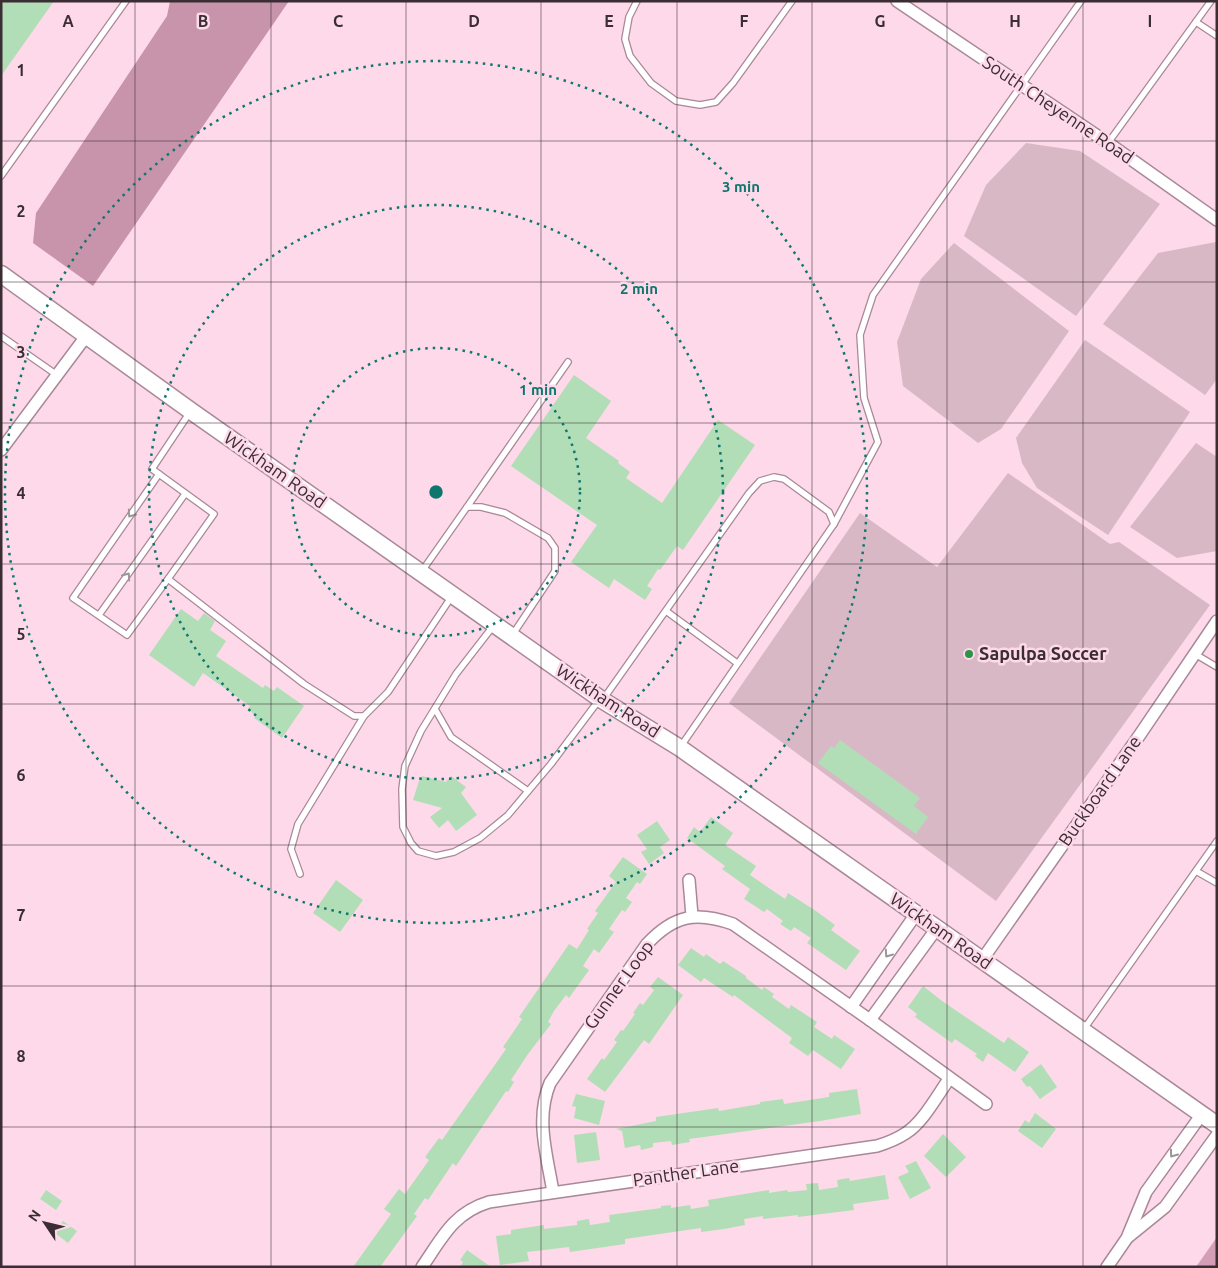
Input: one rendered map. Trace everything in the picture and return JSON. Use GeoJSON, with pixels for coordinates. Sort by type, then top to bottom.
{"type":"FeatureCollection","features":[{"type":"Feature","properties":{"kind":"street","name":"South Cheyenne Road"},"geometry":{"type":"LineString","coordinates":[[897,1],[1108,143],[1217,220]]}},
{"type":"Feature","properties":{"kind":"street","name":"Wickham Road"},"geometry":{"type":"LineString","coordinates":[[1,274],[191,411],[601,699],[680,748],[1217,1125]]}},
{"type":"Feature","properties":{"kind":"street"},"geometry":{"type":"LineString","coordinates":[[1,450],[87,335]]}},
{"type":"Feature","properties":{"kind":"street","name":"Buckboard Lane"},"geometry":{"type":"LineString","coordinates":[[982,960],[1217,621]]}},
{"type":"Feature","properties":{"kind":"street"},"geometry":{"type":"LineString","coordinates":[[689,880],[692,916]]}},
{"type":"Feature","properties":{"kind":"street"},"geometry":{"type":"LineString","coordinates":[[851,1007],[916,914]]}},
{"type":"Feature","properties":{"kind":"street","name":"Gunner Loop"},"geometry":{"type":"LineString","coordinates":[[553,1192],[542,1126],[543,1102],[550,1084],[647,944],[658,932],[668,925],[692,916],[716,918],[733,924],[986,1104]]}},
{"type":"Feature","properties":{"kind":"street"},"geometry":{"type":"LineString","coordinates":[[870,1020],[937,928]]}},
{"type":"Feature","properties":{"kind":"street","name":"Panther Lane"},"geometry":{"type":"LineString","coordinates":[[422,1267],[458,1217],[468,1210],[489,1202],[877,1146],[894,1140],[908,1132],[919,1121],[950,1079]]}},
{"type":"Feature","properties":{"kind":"street"},"geometry":{"type":"LineString","coordinates":[[1107,1267],[1127,1238],[1146,1192],[1202,1114]]}},
{"type":"Feature","properties":{"kind":"street"},"geometry":{"type":"LineString","coordinates":[[1127,1238],[1164,1207],[1217,1135]]}},
{"type":"Feature","properties":{"kind":"lane"},"geometry":{"type":"LineString","coordinates":[[1,176],[126,1]]}},
{"type":"Feature","properties":{"kind":"lane"},"geometry":{"type":"LineString","coordinates":[[637,1],[630,18],[625,39],[630,56],[651,83],[676,101],[700,105],[716,102],[792,1]]}},
{"type":"Feature","properties":{"kind":"lane"},"geometry":{"type":"LineString","coordinates":[[680,748],[834,524],[878,442],[864,398],[860,335],[873,295],[1080,1]]}},
{"type":"Feature","properties":{"kind":"lane"},"geometry":{"type":"LineString","coordinates":[[1108,143],[1211,1]]}},
{"type":"Feature","properties":{"kind":"lane"},"geometry":{"type":"LineString","coordinates":[[1196,22],[1217,36]]}},
{"type":"Feature","properties":{"kind":"lane"},"geometry":{"type":"LineString","coordinates":[[1,336],[58,375]]}},
{"type":"Feature","properties":{"kind":"lane"},"geometry":{"type":"LineString","coordinates":[[422,572],[568,362]]}},
{"type":"Feature","properties":{"kind":"lane"},"geometry":{"type":"LineString","coordinates":[[159,474],[73,598],[127,635],[214,514],[186,494],[159,474],[152,469],[191,411]]}},
{"type":"Feature","properties":{"kind":"lane"},"geometry":{"type":"LineString","coordinates":[[495,624],[456,674],[421,731],[405,766],[402,789],[403,826],[411,843],[418,851],[436,856],[454,852],[480,838],[508,815],[551,764],[601,699],[760,480],[774,477],[784,479],[829,512],[834,524]]}},
{"type":"Feature","properties":{"kind":"lane"},"geometry":{"type":"LineString","coordinates":[[99,616],[186,494]]}},
{"type":"Feature","properties":{"kind":"lane"},"geometry":{"type":"LineString","coordinates":[[467,507],[481,507],[505,513],[548,538],[555,548],[555,572],[512,636]]}},
{"type":"Feature","properties":{"kind":"lane"},"geometry":{"type":"LineString","coordinates":[[168,580],[304,684],[354,716],[364,716]]}},
{"type":"Feature","properties":{"kind":"lane"},"geometry":{"type":"LineString","coordinates":[[300,874],[291,849],[298,824],[364,716],[388,692],[454,594]]}},
{"type":"Feature","properties":{"kind":"lane"},"geometry":{"type":"LineString","coordinates":[[666,611],[737,663]]}},
{"type":"Feature","properties":{"kind":"lane"},"geometry":{"type":"LineString","coordinates":[[1194,653],[1217,666]]}},
{"type":"Feature","properties":{"kind":"lane"},"geometry":{"type":"LineString","coordinates":[[435,709],[451,738],[528,791]]}},
{"type":"Feature","properties":{"kind":"lane"},"geometry":{"type":"LineString","coordinates":[[1082,1031],[1217,841]]}},
{"type":"Feature","properties":{"kind":"lane"},"geometry":{"type":"LineString","coordinates":[[1196,870],[1217,883]]}},
{"type":"Feature","properties":{"kind":"shaded area"},"geometry":{"type":"Polygon","coordinates":[[[170,1],[289,1],[93,286],[33,243],[36,213],[167,16],[170,1]]]}},
{"type":"Feature","properties":{"kind":"shaded area"},"geometry":{"type":"Polygon","coordinates":[[[1026,143],[1080,151],[1160,204],[1076,316],[964,236],[986,185],[1026,143]]]}},
{"type":"Feature","properties":{"kind":"shaded area"},"geometry":{"type":"Polygon","coordinates":[[[1216,242],[1217,379],[1205,395],[1103,324],[1158,253],[1216,242]]]}},
{"type":"Feature","properties":{"kind":"shaded area"},"geometry":{"type":"Polygon","coordinates":[[[954,243],[1069,331],[1001,429],[978,443],[903,386],[897,342],[921,279],[954,243]]]}},
{"type":"Feature","properties":{"kind":"shaded area"},"geometry":{"type":"Polygon","coordinates":[[[1085,340],[1190,412],[1108,535],[1037,488],[1022,463],[1016,438],[1085,340]]]}},
{"type":"Feature","properties":{"kind":"shaded area"},"geometry":{"type":"Polygon","coordinates":[[[1196,443],[1217,457],[1217,551],[1177,558],[1130,527],[1196,443]]]}},
{"type":"Feature","properties":{"kind":"shaded area","name":"Sapulpa Soccer"},"geometry":{"type":"Polygon","coordinates":[[[1008,473],[1110,544],[1119,542],[1210,605],[996,901],[729,703],[860,513],[937,567],[1008,473]]]}},
{"type":"Feature","properties":{"kind":"shaded area"},"geometry":{"type":"Polygon","coordinates":[[[1217,1237],[1217,1267],[1196,1267],[1217,1237]]]}},
{"type":"Feature","properties":{"kind":"building"},"geometry":{"type":"Polygon","coordinates":[[[1,1],[54,1],[1,76],[1,1]]]}},
{"type":"Feature","properties":{"kind":"building"},"geometry":{"type":"Polygon","coordinates":[[[574,375],[611,401],[586,438],[619,461],[618,463],[630,472],[626,478],[662,503],[718,420],[755,445],[683,550],[677,546],[660,570],[658,569],[647,586],[652,589],[645,600],[614,579],[609,588],[571,562],[597,525],[511,466],[574,375]]]}},
{"type":"Feature","properties":{"kind":"building"},"geometry":{"type":"Polygon","coordinates":[[[181,609],[198,621],[204,613],[215,621],[210,630],[226,641],[216,656],[263,688],[265,685],[274,691],[277,687],[304,706],[282,738],[254,718],[256,716],[248,709],[250,706],[203,673],[194,687],[149,655],[181,609]]]}},
{"type":"Feature","properties":{"kind":"building"},"geometry":{"type":"Polygon","coordinates":[[[840,740],[920,798],[914,806],[928,817],[916,834],[818,763],[831,746],[834,748],[840,740]]]}},
{"type":"Feature","properties":{"kind":"building"},"geometry":{"type":"Polygon","coordinates":[[[422,776],[446,782],[451,776],[466,787],[461,793],[477,815],[456,831],[448,820],[439,828],[430,817],[442,808],[413,800],[422,776]]]}},
{"type":"Feature","properties":{"kind":"building"},"geometry":{"type":"Polygon","coordinates":[[[711,817],[733,833],[725,845],[756,866],[750,875],[785,899],[788,893],[816,911],[835,925],[831,930],[860,951],[846,970],[807,943],[811,938],[794,927],[791,931],[780,924],[783,921],[767,909],[764,912],[744,899],[750,889],[722,869],[725,866],[687,838],[694,827],[700,832],[711,817]]]}},
{"type":"Feature","properties":{"kind":"building"},"geometry":{"type":"Polygon","coordinates":[[[657,821],[670,840],[660,847],[664,853],[649,864],[641,852],[647,849],[637,835],[657,821]]]}},
{"type":"Feature","properties":{"kind":"building"},"geometry":{"type":"Polygon","coordinates":[[[623,857],[647,874],[640,884],[637,882],[626,898],[632,902],[625,912],[622,910],[609,929],[614,932],[599,953],[594,949],[583,966],[589,970],[569,998],[566,995],[554,1011],[548,1022],[551,1024],[511,1080],[514,1082],[508,1092],[506,1091],[456,1166],[453,1163],[428,1200],[425,1198],[414,1214],[417,1216],[380,1267],[353,1267],[391,1214],[384,1209],[399,1189],[405,1194],[429,1160],[425,1157],[439,1138],[442,1140],[506,1049],[503,1047],[522,1019],[519,1017],[569,944],[577,949],[598,913],[595,911],[616,882],[609,876],[623,857]]]}},
{"type":"Feature","properties":{"kind":"building"},"geometry":{"type":"Polygon","coordinates":[[[336,880],[363,900],[340,932],[313,913],[336,880]]]}},
{"type":"Feature","properties":{"kind":"building"},"geometry":{"type":"Polygon","coordinates":[[[691,948],[704,957],[706,954],[720,964],[723,961],[746,976],[746,978],[762,990],[764,987],[774,994],[772,997],[789,1009],[791,1005],[817,1022],[814,1027],[832,1039],[834,1035],[855,1049],[841,1069],[813,1050],[808,1056],[789,1043],[792,1038],[734,995],[733,997],[704,978],[701,982],[678,965],[691,948]]]}},
{"type":"Feature","properties":{"kind":"building"},"geometry":{"type":"Polygon","coordinates":[[[658,977],[683,995],[649,1044],[644,1040],[605,1092],[587,1079],[602,1058],[604,1060],[617,1042],[614,1040],[635,1014],[633,1013],[640,1003],[643,1005],[654,990],[650,987],[658,977]]]}},
{"type":"Feature","properties":{"kind":"building"},"geometry":{"type":"Polygon","coordinates":[[[923,986],[1004,1043],[1008,1037],[1029,1052],[1015,1072],[988,1053],[983,1062],[975,1056],[977,1054],[955,1039],[952,1043],[915,1017],[917,1014],[908,1007],[923,986]]]}},
{"type":"Feature","properties":{"kind":"building"},"geometry":{"type":"Polygon","coordinates":[[[1041,1064],[1057,1087],[1040,1099],[1030,1086],[1027,1087],[1021,1079],[1041,1064]]]}},
{"type":"Feature","properties":{"kind":"building"},"geometry":{"type":"Polygon","coordinates":[[[857,1089],[861,1114],[820,1121],[689,1139],[690,1142],[672,1145],[671,1141],[653,1143],[653,1147],[641,1150],[640,1145],[625,1148],[622,1131],[616,1129],[656,1121],[656,1117],[718,1108],[719,1111],[783,1099],[784,1104],[829,1097],[829,1093],[857,1089]]]}},
{"type":"Feature","properties":{"kind":"building"},"geometry":{"type":"Polygon","coordinates":[[[576,1094],[605,1101],[599,1125],[574,1118],[576,1107],[572,1106],[576,1094]]]}},
{"type":"Feature","properties":{"kind":"building"},"geometry":{"type":"Polygon","coordinates":[[[1035,1113],[1056,1129],[1042,1148],[1018,1131],[1025,1120],[1029,1123],[1035,1113]]]}},
{"type":"Feature","properties":{"kind":"building"},"geometry":{"type":"Polygon","coordinates":[[[596,1132],[600,1160],[577,1163],[574,1135],[596,1132]]]}},
{"type":"Feature","properties":{"kind":"building"},"geometry":{"type":"Polygon","coordinates":[[[943,1134],[966,1157],[946,1177],[924,1156],[943,1134]]]}},
{"type":"Feature","properties":{"kind":"building"},"geometry":{"type":"Polygon","coordinates":[[[916,1161],[931,1188],[910,1199],[898,1177],[909,1172],[905,1166],[916,1161]]]}},
{"type":"Feature","properties":{"kind":"building"},"geometry":{"type":"Polygon","coordinates":[[[885,1175],[889,1199],[853,1204],[854,1210],[798,1217],[798,1215],[763,1219],[763,1216],[744,1219],[745,1225],[724,1229],[701,1232],[701,1228],[625,1239],[625,1244],[570,1252],[569,1247],[527,1252],[529,1261],[500,1265],[496,1236],[511,1234],[511,1230],[544,1225],[544,1229],[577,1225],[577,1221],[589,1219],[590,1225],[610,1222],[609,1215],[661,1208],[661,1206],[671,1205],[671,1208],[690,1205],[691,1209],[709,1206],[708,1200],[769,1190],[769,1193],[787,1190],[788,1192],[807,1190],[806,1184],[818,1183],[819,1190],[838,1187],[837,1180],[849,1178],[850,1181],[885,1175]]]}},
{"type":"Feature","properties":{"kind":"building"},"geometry":{"type":"Polygon","coordinates":[[[46,1190],[62,1201],[56,1210],[40,1199],[46,1190]]]}},
{"type":"Feature","properties":{"kind":"building"},"geometry":{"type":"Polygon","coordinates":[[[63,1221],[77,1231],[68,1243],[55,1233],[63,1221]]]}},
{"type":"Feature","properties":{"kind":"building"},"geometry":{"type":"Polygon","coordinates":[[[467,1250],[491,1267],[460,1267],[463,1262],[460,1260],[467,1250]]]}},
{"type":"Feature","properties":{"kind":"place","name":"Sapulpa Soccer"},"geometry":{"type":"Point","coordinates":[969,654]}}]}
